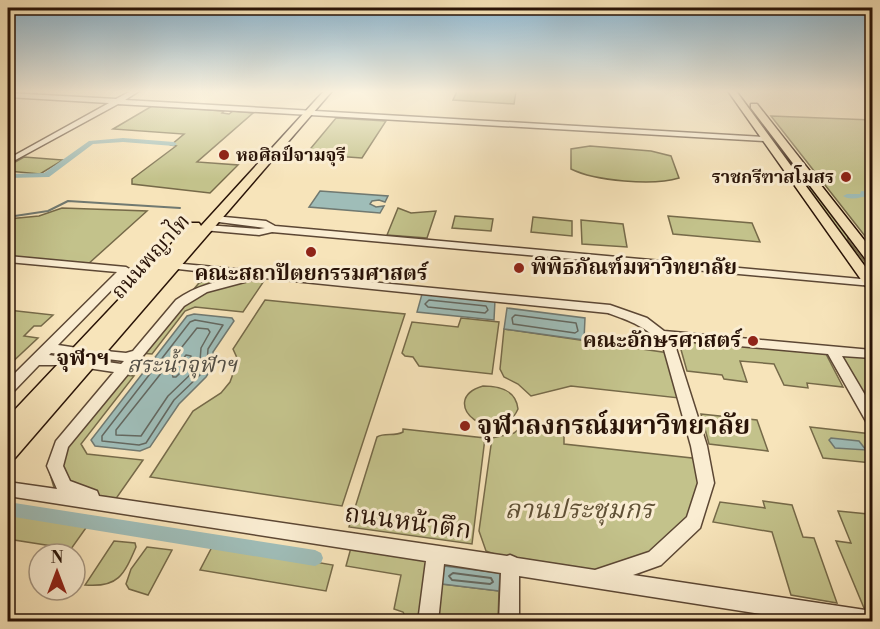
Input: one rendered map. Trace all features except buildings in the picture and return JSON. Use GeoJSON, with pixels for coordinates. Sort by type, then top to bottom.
{"type":"FeatureCollection","features":[{"type":"Feature","properties":{"kind":"main road","name":"ถนนพญาไท"},"geometry":{"type":"LineString","coordinates":[[8,452],[82,358],[299,120]]}},
{"type":"Feature","properties":{"kind":"main road","name":"ถนนพญาไท"},"geometry":{"type":"LineString","coordinates":[[8,429],[173,266],[300,120]]}},
{"type":"Feature","properties":{"kind":"main road"},"geometry":{"type":"LineString","coordinates":[[753,120],[872,284]]}},
{"type":"Feature","properties":{"kind":"main road"},"geometry":{"type":"LineString","coordinates":[[766,120],[873,258]]}},
{"type":"Feature","properties":{"kind":"street"},"geometry":{"type":"LineString","coordinates":[[8,162],[82,120]]}},
{"type":"Feature","properties":{"kind":"street"},"geometry":{"type":"LineString","coordinates":[[432,120],[783,142]]}},
{"type":"Feature","properties":{"kind":"street"},"geometry":{"type":"LineString","coordinates":[[214,219],[266,224],[272,228]]}},
{"type":"Feature","properties":{"kind":"street"},"geometry":{"type":"LineString","coordinates":[[206,228],[259,232],[272,228],[872,284]]}},
{"type":"Feature","properties":{"kind":"street"},"geometry":{"type":"LineString","coordinates":[[8,259],[126,270],[8,388]]}},
{"type":"Feature","properties":{"kind":"street"},"geometry":{"type":"LineString","coordinates":[[173,266],[610,309],[643,321],[661,335],[675,362],[699,446],[706,483],[694,522],[655,559],[596,578]]}},
{"type":"Feature","properties":{"kind":"street"},"geometry":{"type":"LineString","coordinates":[[116,505],[64,486],[55,466],[61,445],[187,297],[227,282],[270,276]]}},
{"type":"Feature","properties":{"kind":"street"},"geometry":{"type":"LineString","coordinates":[[661,335],[873,354]]}},
{"type":"Feature","properties":{"kind":"street"},"geometry":{"type":"LineString","coordinates":[[51,343],[53,349],[118,368],[122,372]]}},
{"type":"Feature","properties":{"kind":"street"},"geometry":{"type":"LineString","coordinates":[[832,350],[873,418]]}},
{"type":"Feature","properties":{"kind":"street"},"geometry":{"type":"LineString","coordinates":[[32,363],[43,359],[126,357],[137,354]]}},
{"type":"Feature","properties":{"kind":"street","name":"ถนนหน้าตึก"},"geometry":{"type":"LineString","coordinates":[[8,489],[873,621]]}},
{"type":"Feature","properties":{"kind":"street"},"geometry":{"type":"LineString","coordinates":[[428,621],[436,554]]}},
{"type":"Feature","properties":{"kind":"street"},"geometry":{"type":"LineString","coordinates":[[509,621],[510,564]]}},
{"type":"Feature","properties":{"kind":"green space"},"geometry":{"type":"Polygon","coordinates":[[[128,120],[245,120],[197,162],[238,165],[210,193],[132,184],[132,179],[176,146],[171,145],[184,134],[113,129],[128,120]]]}},
{"type":"Feature","properties":{"kind":"green space"},"geometry":{"type":"Polygon","coordinates":[[[334,120],[386,121],[362,158],[306,154],[334,120]]]}},
{"type":"Feature","properties":{"kind":"green space","name":"ราชกรีฑาสโมสร"},"geometry":{"type":"Polygon","coordinates":[[[774,120],[872,120],[872,245],[774,120]]]}},
{"type":"Feature","properties":{"kind":"green space"},"geometry":{"type":"Polygon","coordinates":[[[590,146],[651,151],[671,156],[679,178],[655,182],[624,181],[594,177],[571,169],[571,149],[590,146]]]}},
{"type":"Feature","properties":{"kind":"green space"},"geometry":{"type":"Polygon","coordinates":[[[775,146],[781,146],[848,232],[848,240],[872,271],[872,275],[775,146]]]}},
{"type":"Feature","properties":{"kind":"green space"},"geometry":{"type":"Polygon","coordinates":[[[24,157],[63,160],[40,174],[8,171],[8,166],[24,157]]]}},
{"type":"Feature","properties":{"kind":"green space"},"geometry":{"type":"Polygon","coordinates":[[[62,208],[147,211],[87,265],[8,257],[8,219],[39,216],[62,208]]]}},
{"type":"Feature","properties":{"kind":"green space"},"geometry":{"type":"Polygon","coordinates":[[[398,208],[411,213],[436,211],[427,238],[387,235],[398,208]]]}},
{"type":"Feature","properties":{"kind":"green space"},"geometry":{"type":"Polygon","coordinates":[[[455,216],[493,219],[491,231],[452,228],[455,216]]]}},
{"type":"Feature","properties":{"kind":"green space"},"geometry":{"type":"Polygon","coordinates":[[[668,216],[752,223],[760,242],[673,234],[668,216]]]}},
{"type":"Feature","properties":{"kind":"green space"},"geometry":{"type":"Polygon","coordinates":[[[533,217],[572,221],[572,236],[531,232],[533,217]]]}},
{"type":"Feature","properties":{"kind":"green space"},"geometry":{"type":"Polygon","coordinates":[[[581,220],[623,224],[627,247],[582,244],[581,220]]]}},
{"type":"Feature","properties":{"kind":"green space"},"geometry":{"type":"Polygon","coordinates":[[[220,275],[266,278],[243,312],[195,307],[185,311],[152,354],[140,353],[199,283],[220,275]]]}},
{"type":"Feature","properties":{"kind":"green space"},"geometry":{"type":"Polygon","coordinates":[[[265,300],[405,314],[342,506],[150,477],[193,411],[221,393],[230,382],[238,360],[233,349],[265,300]]]}},
{"type":"Feature","properties":{"kind":"green space"},"geometry":{"type":"Polygon","coordinates":[[[8,310],[53,315],[41,326],[34,326],[24,336],[38,338],[8,366],[8,310]]]}},
{"type":"Feature","properties":{"kind":"green space"},"geometry":{"type":"Polygon","coordinates":[[[461,318],[499,322],[492,374],[419,366],[413,357],[402,353],[412,322],[458,327],[461,318]]]}},
{"type":"Feature","properties":{"kind":"green space"},"geometry":{"type":"Polygon","coordinates":[[[504,329],[669,353],[679,398],[571,386],[531,396],[518,384],[504,377],[500,369],[504,329]]]}},
{"type":"Feature","properties":{"kind":"green space"},"geometry":{"type":"Polygon","coordinates":[[[678,339],[826,354],[843,387],[807,383],[808,388],[784,385],[774,364],[740,361],[747,382],[724,379],[722,375],[687,371],[678,339]]]}},
{"type":"Feature","properties":{"kind":"green space"},"geometry":{"type":"Polygon","coordinates":[[[836,352],[872,355],[872,415],[836,352]]]}},
{"type":"Feature","properties":{"kind":"green space"},"geometry":{"type":"Polygon","coordinates":[[[122,375],[134,376],[81,444],[87,454],[143,460],[115,500],[55,491],[48,467],[122,375]]]}},
{"type":"Feature","properties":{"kind":"green space"},"geometry":{"type":"Polygon","coordinates":[[[483,386],[501,388],[514,397],[518,409],[509,421],[497,426],[485,425],[474,420],[467,411],[465,402],[469,393],[483,386]]]}},
{"type":"Feature","properties":{"kind":"green space"},"geometry":{"type":"Polygon","coordinates":[[[701,414],[757,420],[768,451],[709,444],[701,414]]]}},
{"type":"Feature","properties":{"kind":"green space","name":"ลานประชุมกร"},"geometry":{"type":"Polygon","coordinates":[[[526,423],[564,428],[564,444],[701,459],[694,522],[655,559],[593,578],[537,569],[486,551],[479,531],[492,438],[514,433],[526,423]]]}},
{"type":"Feature","properties":{"kind":"green space"},"geometry":{"type":"Polygon","coordinates":[[[810,427],[872,434],[872,463],[823,458],[810,427]]]}},
{"type":"Feature","properties":{"kind":"green space"},"geometry":{"type":"Polygon","coordinates":[[[403,429],[485,438],[472,544],[349,527],[377,437],[400,433],[403,429]]]}},
{"type":"Feature","properties":{"kind":"green space"},"geometry":{"type":"Polygon","coordinates":[[[763,501],[792,505],[803,537],[814,538],[837,603],[791,595],[772,532],[713,522],[720,502],[765,508],[763,501]]]}},
{"type":"Feature","properties":{"kind":"green space"},"geometry":{"type":"Polygon","coordinates":[[[8,511],[88,525],[76,542],[27,542],[8,539],[8,511]]]}},
{"type":"Feature","properties":{"kind":"green space"},"geometry":{"type":"Polygon","coordinates":[[[838,511],[868,514],[872,521],[872,609],[864,608],[836,541],[851,543],[838,511]]]}},
{"type":"Feature","properties":{"kind":"green space"},"geometry":{"type":"Polygon","coordinates":[[[114,541],[135,543],[136,547],[128,565],[118,578],[105,584],[87,585],[114,541]]]}},
{"type":"Feature","properties":{"kind":"green space"},"geometry":{"type":"Polygon","coordinates":[[[352,544],[432,557],[421,621],[408,621],[403,612],[394,609],[401,575],[346,566],[352,544]]]}},
{"type":"Feature","properties":{"kind":"green space"},"geometry":{"type":"Polygon","coordinates":[[[213,545],[333,565],[326,591],[200,570],[213,545]]]}},
{"type":"Feature","properties":{"kind":"green space"},"geometry":{"type":"Polygon","coordinates":[[[147,547],[172,550],[148,595],[129,589],[126,584],[131,569],[147,547]]]}},
{"type":"Feature","properties":{"kind":"green space"},"geometry":{"type":"Polygon","coordinates":[[[442,584],[499,591],[498,621],[437,622],[442,584]]]}},
{"type":"Feature","properties":{"kind":"water"},"geometry":{"type":"Polygon","coordinates":[[[320,191],[388,196],[385,202],[379,200],[372,201],[370,204],[376,207],[384,206],[380,213],[309,207],[320,191]]]}},
{"type":"Feature","properties":{"kind":"water"},"geometry":{"type":"Polygon","coordinates":[[[422,294],[495,300],[494,320],[417,312],[422,294]]]}},
{"type":"Feature","properties":{"kind":"water"},"geometry":{"type":"Polygon","coordinates":[[[507,308],[585,318],[584,340],[504,329],[507,308]]]}},
{"type":"Feature","properties":{"kind":"water","name":"สระน้ำจุฬาฯ"},"geometry":{"type":"Polygon","coordinates":[[[194,314],[232,318],[234,321],[213,352],[214,364],[206,377],[179,404],[150,447],[140,451],[95,446],[91,440],[187,316],[194,314]]]}},
{"type":"Feature","properties":{"kind":"water"},"geometry":{"type":"Polygon","coordinates":[[[831,438],[859,441],[866,450],[835,448],[829,440],[831,438]]]}},
{"type":"Feature","properties":{"kind":"water"},"geometry":{"type":"Polygon","coordinates":[[[444,566],[500,573],[499,591],[442,584],[444,566]]]}},
{"type":"Feature","properties":{"kind":"waterway"},"geometry":{"type":"LineString","coordinates":[[8,176],[46,175],[91,142],[123,140],[174,144]]}},
{"type":"Feature","properties":{"kind":"waterway"},"geometry":{"type":"LineString","coordinates":[[847,196],[872,194]]}},
{"type":"Feature","properties":{"kind":"waterway"},"geometry":{"type":"LineString","coordinates":[[8,217],[48,211],[68,201],[180,208]]}},
{"type":"Feature","properties":{"kind":"waterway"},"geometry":{"type":"LineString","coordinates":[[8,509],[315,558]]}},
{"type":"Feature","properties":{"kind":"place","name":"หอศิลป์จามจุรี"},"geometry":{"type":"Point","coordinates":[224,155]}},
{"type":"Feature","properties":{"kind":"place","name":"ราชกรีฑาสโมสร"},"geometry":{"type":"Point","coordinates":[846,177]}},
{"type":"Feature","properties":{"kind":"place","name":"คณะสถาปัตยกรรมศาสตร์"},"geometry":{"type":"Point","coordinates":[311,252]}},
{"type":"Feature","properties":{"kind":"place","name":"พิพิธภัณฑ์มหาวิทยาลัย"},"geometry":{"type":"Point","coordinates":[519,268]}},
{"type":"Feature","properties":{"kind":"place","name":"คณะอักษรศาสตร์"},"geometry":{"type":"Point","coordinates":[753,341]}},
{"type":"Feature","properties":{"kind":"place","name":"จุฬาลงกรณ์มหาวิทยาลัย"},"geometry":{"type":"Point","coordinates":[465,426]}},
{"type":"Feature","properties":{"kind":"district","name":"จุฬาฯ"},"geometry":{"type":"Point","coordinates":[83,358]}}]}
